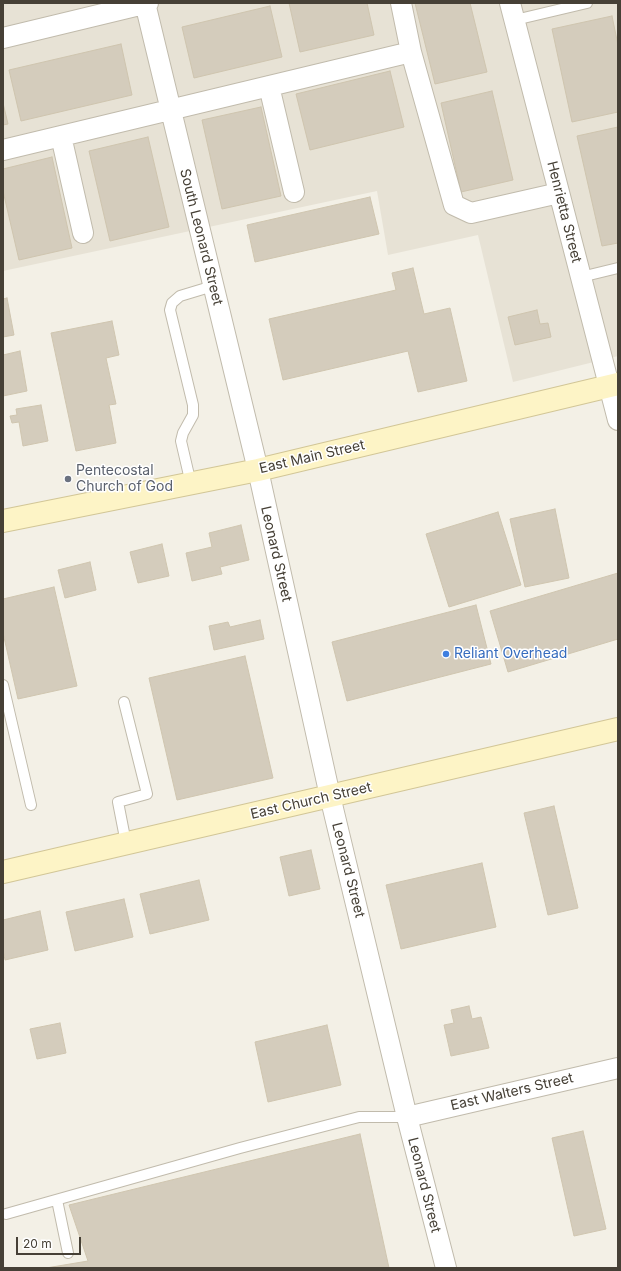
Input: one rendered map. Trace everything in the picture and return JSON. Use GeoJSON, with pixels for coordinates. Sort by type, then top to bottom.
{"type":"FeatureCollection","features":[{"type":"Feature","properties":{"kind":"main road","name":"East Main Street"},"geometry":{"type":"LineString","coordinates":[[3,521],[258,470],[614,385]]}},
{"type":"Feature","properties":{"kind":"main road","name":"East Church Street"},"geometry":{"type":"LineString","coordinates":[[3,872],[618,729]]}},
{"type":"Feature","properties":{"kind":"street"},"geometry":{"type":"LineString","coordinates":[[3,38],[146,3]]}},
{"type":"Feature","properties":{"kind":"street","name":"South Leonard Street"},"geometry":{"type":"LineString","coordinates":[[146,3],[170,109],[258,470]]}},
{"type":"Feature","properties":{"kind":"street"},"geometry":{"type":"LineString","coordinates":[[401,3],[411,52],[454,205],[472,213],[559,193]]}},
{"type":"Feature","properties":{"kind":"street","name":"Henrietta Street"},"geometry":{"type":"LineString","coordinates":[[512,11],[581,277],[614,385],[618,420]]}},
{"type":"Feature","properties":{"kind":"street"},"geometry":{"type":"LineString","coordinates":[[3,150],[411,52]]}},
{"type":"Feature","properties":{"kind":"street"},"geometry":{"type":"LineString","coordinates":[[269,86],[294,192]]}},
{"type":"Feature","properties":{"kind":"street"},"geometry":{"type":"LineString","coordinates":[[61,136],[83,234]]}},
{"type":"Feature","properties":{"kind":"street","name":"Leonard Street"},"geometry":{"type":"LineString","coordinates":[[258,470],[330,796],[407,1117],[446,1268]]}},
{"type":"Feature","properties":{"kind":"street","name":"East Walters Street"},"geometry":{"type":"LineString","coordinates":[[407,1117],[618,1068]]}},
{"type":"Feature","properties":{"kind":"lane"},"geometry":{"type":"LineString","coordinates":[[512,11],[587,3]]}},
{"type":"Feature","properties":{"kind":"lane"},"geometry":{"type":"LineString","coordinates":[[581,277],[618,268]]}},
{"type":"Feature","properties":{"kind":"lane"},"geometry":{"type":"LineString","coordinates":[[191,484],[181,441],[183,433],[193,415],[193,405],[170,310],[172,303],[180,296],[213,286]]}},
{"type":"Feature","properties":{"kind":"lane"},"geometry":{"type":"LineString","coordinates":[[3,684],[31,805]]}},
{"type":"Feature","properties":{"kind":"lane"},"geometry":{"type":"LineString","coordinates":[[124,702],[147,794],[118,802],[126,844]]}},
{"type":"Feature","properties":{"kind":"lane"},"geometry":{"type":"LineString","coordinates":[[6,1214],[240,1148],[359,1117],[407,1117]]}},
{"type":"Feature","properties":{"kind":"lane"},"geometry":{"type":"LineString","coordinates":[[57,1200],[68,1253]]}},
{"type":"Feature","properties":{"kind":"shaded area"},"geometry":{"type":"Polygon","coordinates":[[[3,3],[618,3],[618,356],[513,382],[478,235],[388,255],[377,191],[3,271],[3,3]]]}},
{"type":"Feature","properties":{"kind":"building"},"geometry":{"type":"Polygon","coordinates":[[[289,3],[367,3],[374,35],[300,52],[289,3]]]}},
{"type":"Feature","properties":{"kind":"building"},"geometry":{"type":"Polygon","coordinates":[[[415,3],[470,3],[487,72],[435,84],[415,3]]]}},
{"type":"Feature","properties":{"kind":"building"},"geometry":{"type":"Polygon","coordinates":[[[270,6],[282,57],[194,78],[182,27],[270,6]]]}},
{"type":"Feature","properties":{"kind":"building"},"geometry":{"type":"Polygon","coordinates":[[[612,16],[618,45],[618,112],[572,122],[552,29],[612,16]]]}},
{"type":"Feature","properties":{"kind":"building"},"geometry":{"type":"Polygon","coordinates":[[[121,44],[132,95],[21,121],[9,70],[121,44]]]}},
{"type":"Feature","properties":{"kind":"building"},"geometry":{"type":"Polygon","coordinates":[[[390,71],[404,127],[310,150],[296,94],[390,71]]]}},
{"type":"Feature","properties":{"kind":"building"},"geometry":{"type":"Polygon","coordinates":[[[492,91],[513,180],[461,192],[441,103],[492,91]]]}},
{"type":"Feature","properties":{"kind":"building"},"geometry":{"type":"Polygon","coordinates":[[[3,103],[8,124],[3,125],[3,103]]]}},
{"type":"Feature","properties":{"kind":"building"},"geometry":{"type":"Polygon","coordinates":[[[261,107],[281,196],[222,209],[202,120],[261,107]]]}},
{"type":"Feature","properties":{"kind":"building"},"geometry":{"type":"Polygon","coordinates":[[[618,127],[618,243],[602,246],[577,136],[618,127]]]}},
{"type":"Feature","properties":{"kind":"building"},"geometry":{"type":"Polygon","coordinates":[[[148,137],[169,227],[110,241],[89,151],[148,137]]]}},
{"type":"Feature","properties":{"kind":"building"},"geometry":{"type":"Polygon","coordinates":[[[52,157],[72,248],[19,260],[3,191],[3,169],[52,157]]]}},
{"type":"Feature","properties":{"kind":"building"},"geometry":{"type":"Polygon","coordinates":[[[370,197],[379,234],[255,262],[247,225],[370,197]]]}},
{"type":"Feature","properties":{"kind":"building"},"geometry":{"type":"Polygon","coordinates":[[[413,268],[424,314],[450,308],[467,381],[418,392],[408,351],[283,380],[269,319],[396,290],[392,273],[413,268]]]}},
{"type":"Feature","properties":{"kind":"building"},"geometry":{"type":"Polygon","coordinates":[[[7,298],[14,335],[3,337],[3,299],[7,298]]]}},
{"type":"Feature","properties":{"kind":"building"},"geometry":{"type":"Polygon","coordinates":[[[537,310],[540,324],[548,323],[551,337],[515,345],[508,317],[537,310]]]}},
{"type":"Feature","properties":{"kind":"building"},"geometry":{"type":"Polygon","coordinates":[[[112,321],[119,355],[106,358],[116,404],[109,405],[116,443],[76,451],[51,333],[112,321]]]}},
{"type":"Feature","properties":{"kind":"building"},"geometry":{"type":"Polygon","coordinates":[[[20,351],[27,391],[3,396],[3,355],[20,351]]]}},
{"type":"Feature","properties":{"kind":"building"},"geometry":{"type":"Polygon","coordinates":[[[41,405],[48,441],[23,446],[19,422],[12,423],[10,416],[17,415],[16,409],[41,405]]]}},
{"type":"Feature","properties":{"kind":"building"},"geometry":{"type":"Polygon","coordinates":[[[555,509],[569,578],[525,587],[510,519],[555,509]]]}},
{"type":"Feature","properties":{"kind":"building"},"geometry":{"type":"Polygon","coordinates":[[[498,512],[521,585],[449,607],[426,534],[498,512]]]}},
{"type":"Feature","properties":{"kind":"building"},"geometry":{"type":"Polygon","coordinates":[[[241,525],[249,560],[220,567],[222,574],[192,581],[186,553],[212,547],[209,533],[241,525]]]}},
{"type":"Feature","properties":{"kind":"building"},"geometry":{"type":"Polygon","coordinates":[[[162,544],[169,576],[138,583],[130,552],[162,544]]]}},
{"type":"Feature","properties":{"kind":"building"},"geometry":{"type":"Polygon","coordinates":[[[90,562],[96,590],[65,598],[58,570],[90,562]]]}},
{"type":"Feature","properties":{"kind":"building"},"geometry":{"type":"Polygon","coordinates":[[[618,573],[618,639],[508,672],[490,611],[618,573]]]}},
{"type":"Feature","properties":{"kind":"building"},"geometry":{"type":"Polygon","coordinates":[[[54,587],[77,686],[18,699],[3,633],[3,599],[54,587]]]}},
{"type":"Feature","properties":{"kind":"building"},"geometry":{"type":"Polygon","coordinates":[[[476,605],[491,664],[347,701],[332,642],[476,605]]]}},
{"type":"Feature","properties":{"kind":"building"},"geometry":{"type":"Polygon","coordinates":[[[260,620],[264,639],[214,650],[209,626],[228,622],[230,627],[260,620]]]}},
{"type":"Feature","properties":{"kind":"building"},"geometry":{"type":"Polygon","coordinates":[[[245,656],[273,778],[177,800],[149,678],[245,656]]]}},
{"type":"Feature","properties":{"kind":"building"},"geometry":{"type":"Polygon","coordinates":[[[554,806],[578,908],[548,915],[524,813],[554,806]]]}},
{"type":"Feature","properties":{"kind":"building"},"geometry":{"type":"Polygon","coordinates":[[[311,850],[320,889],[289,896],[280,857],[311,850]]]}},
{"type":"Feature","properties":{"kind":"building"},"geometry":{"type":"Polygon","coordinates":[[[482,863],[496,927],[401,949],[386,885],[482,863]]]}},
{"type":"Feature","properties":{"kind":"building"},"geometry":{"type":"Polygon","coordinates":[[[199,880],[209,920],[150,934],[140,894],[199,880]]]}},
{"type":"Feature","properties":{"kind":"building"},"geometry":{"type":"Polygon","coordinates":[[[124,899],[133,937],[75,951],[66,912],[124,899]]]}},
{"type":"Feature","properties":{"kind":"building"},"geometry":{"type":"Polygon","coordinates":[[[40,911],[48,950],[5,960],[3,950],[3,920],[40,911]]]}},
{"type":"Feature","properties":{"kind":"building"},"geometry":{"type":"Polygon","coordinates":[[[469,1006],[472,1019],[481,1017],[489,1048],[451,1056],[444,1025],[454,1023],[451,1010],[469,1006]]]}},
{"type":"Feature","properties":{"kind":"building"},"geometry":{"type":"Polygon","coordinates":[[[60,1023],[66,1053],[37,1059],[30,1029],[60,1023]]]}},
{"type":"Feature","properties":{"kind":"building"},"geometry":{"type":"Polygon","coordinates":[[[327,1025],[341,1085],[268,1102],[255,1042],[327,1025]]]}},
{"type":"Feature","properties":{"kind":"building"},"geometry":{"type":"Polygon","coordinates":[[[583,1131],[606,1229],[574,1236],[552,1138],[583,1131]]]}},
{"type":"Feature","properties":{"kind":"building"},"geometry":{"type":"Polygon","coordinates":[[[360,1134],[389,1268],[46,1268],[88,1261],[69,1205],[360,1134]]]}},
{"type":"Feature","properties":{"kind":"place","name":"Pentecostal Church of God"},"geometry":{"type":"Point","coordinates":[68,479]}},
{"type":"Feature","properties":{"kind":"place","name":"Reliant Overhead"},"geometry":{"type":"Point","coordinates":[446,654]}}]}
